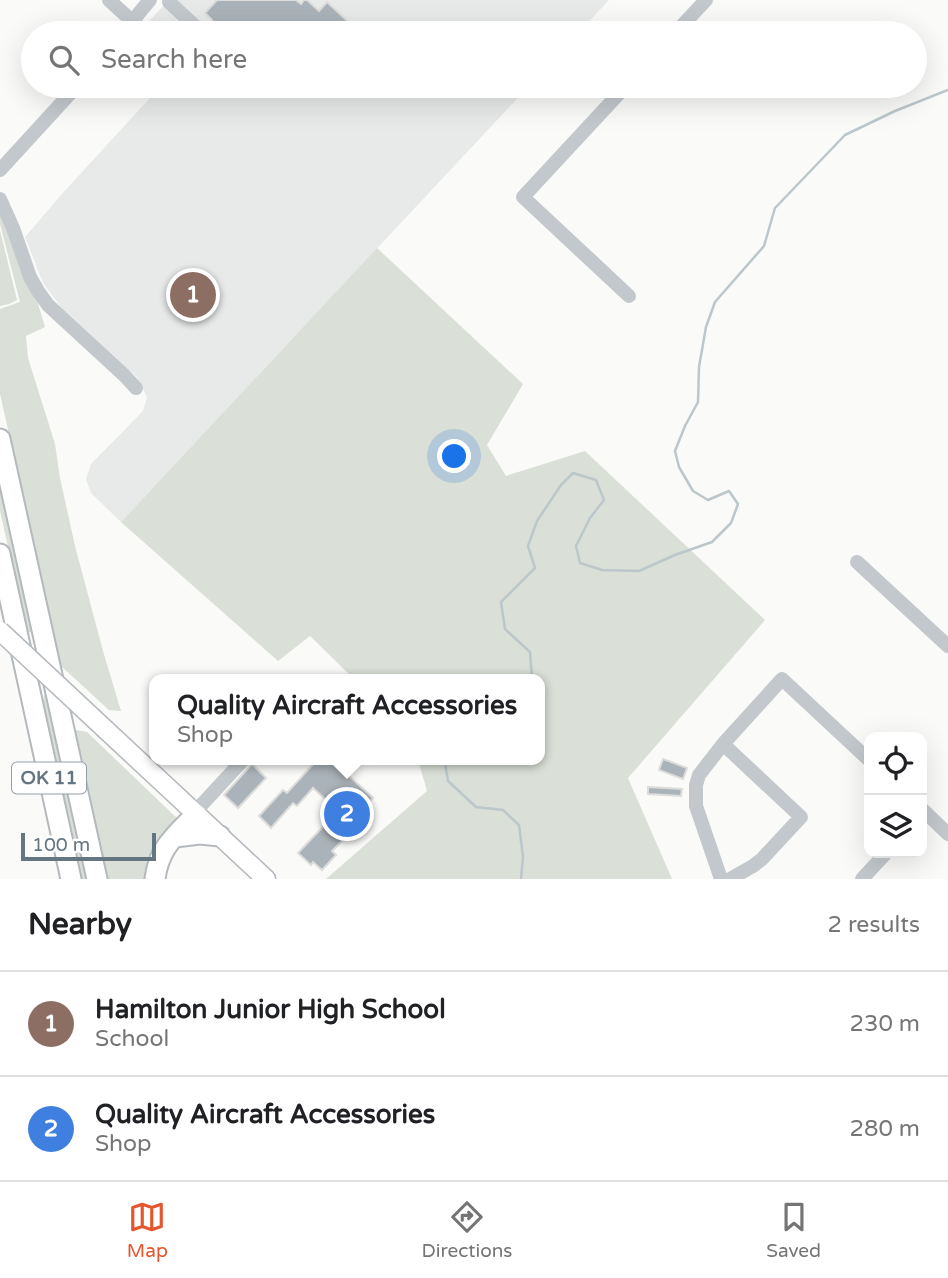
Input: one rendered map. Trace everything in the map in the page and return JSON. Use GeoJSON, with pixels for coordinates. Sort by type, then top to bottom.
{"type":"FeatureCollection","features":[{"type":"Feature","properties":{"kind":"highway","name":"OK 11"},"geometry":{"type":"LineString","coordinates":[[0,439],[97,879]]}},
{"type":"Feature","properties":{"kind":"highway","name":"OK 11"},"geometry":{"type":"LineString","coordinates":[[0,554],[71,879]]}},
{"type":"Feature","properties":{"kind":"highway"},"geometry":{"type":"LineString","coordinates":[[155,879],[160,854],[195,813]]}},
{"type":"Feature","properties":{"kind":"highway"},"geometry":{"type":"LineString","coordinates":[[174,836],[220,836]]}},
{"type":"Feature","properties":{"kind":"main road"},"geometry":{"type":"LineString","coordinates":[[0,631],[266,879]]}},
{"type":"Feature","properties":{"kind":"street"},"geometry":{"type":"LineString","coordinates":[[109,0],[124,21]]}},
{"type":"Feature","properties":{"kind":"street"},"geometry":{"type":"LineString","coordinates":[[134,21],[150,0]]}},
{"type":"Feature","properties":{"kind":"street"},"geometry":{"type":"LineString","coordinates":[[686,21],[706,0]]}},
{"type":"Feature","properties":{"kind":"street"},"geometry":{"type":"LineString","coordinates":[[169,2],[189,21]]}},
{"type":"Feature","properties":{"kind":"street"},"geometry":{"type":"LineString","coordinates":[[0,170],[66,98]]}},
{"type":"Feature","properties":{"kind":"street"},"geometry":{"type":"LineString","coordinates":[[615,98],[523,197],[629,296]]}},
{"type":"Feature","properties":{"kind":"street"},"geometry":{"type":"LineString","coordinates":[[0,199],[30,277],[48,305],[136,388]]}},
{"type":"Feature","properties":{"kind":"street"},"geometry":{"type":"LineString","coordinates":[[857,562],[948,646]]}},
{"type":"Feature","properties":{"kind":"street"},"geometry":{"type":"LineString","coordinates":[[721,879],[698,815],[695,796],[699,775],[723,744],[782,679],[864,755]]}},
{"type":"Feature","properties":{"kind":"street"},"geometry":{"type":"LineString","coordinates":[[723,744],[801,817],[762,859],[730,879]]}},
{"type":"Feature","properties":{"kind":"street"},"geometry":{"type":"LineString","coordinates":[[195,813],[238,765]]}},
{"type":"Feature","properties":{"kind":"street"},"geometry":{"type":"LineString","coordinates":[[927,815],[948,834]]}},
{"type":"Feature","properties":{"kind":"street"},"geometry":{"type":"LineString","coordinates":[[863,879],[882,858]]}},
{"type":"Feature","properties":{"kind":"shaded area"},"geometry":{"type":"Polygon","coordinates":[[[169,0],[609,0],[589,21],[149,21],[169,0]]]}},
{"type":"Feature","properties":{"kind":"shaded area"},"geometry":{"type":"Polygon","coordinates":[[[150,98],[518,98],[121,522],[91,493],[86,479],[91,464],[143,411],[147,397],[137,377],[61,307],[43,283],[25,237],[150,98]]]}},
{"type":"Feature","properties":{"kind":"shaded area"},"geometry":{"type":"Polygon","coordinates":[[[0,209],[36,297],[45,327],[26,336],[28,358],[55,444],[75,546],[121,711],[109,710],[61,666],[0,394],[0,309],[20,302],[0,224],[0,209]]]}},
{"type":"Feature","properties":{"kind":"shaded area"},"geometry":{"type":"Polygon","coordinates":[[[0,230],[17,300],[0,306],[0,230]]]}},
{"type":"Feature","properties":{"kind":"shaded area"},"geometry":{"type":"Polygon","coordinates":[[[377,248],[523,384],[487,445],[506,476],[585,451],[765,620],[628,778],[672,879],[326,879],[427,791],[419,765],[545,765],[545,674],[349,674],[310,636],[278,661],[121,522],[377,248]]]}},
{"type":"Feature","properties":{"kind":"shaded area"},"geometry":{"type":"Polygon","coordinates":[[[0,469],[39,647],[31,632],[27,632],[0,511],[0,469]]]}},
{"type":"Feature","properties":{"kind":"shaded area"},"geometry":{"type":"Polygon","coordinates":[[[44,695],[50,696],[91,879],[81,879],[44,708],[44,695]]]}},
{"type":"Feature","properties":{"kind":"shaded area"},"geometry":{"type":"Polygon","coordinates":[[[70,729],[87,732],[181,822],[149,879],[107,879],[90,799],[70,729]]]}},
{"type":"Feature","properties":{"kind":"building"},"geometry":{"type":"Polygon","coordinates":[[[217,0],[296,0],[301,4],[307,0],[319,11],[327,2],[347,21],[211,21],[205,13],[217,0]]]}},
{"type":"Feature","properties":{"kind":"building"},"geometry":{"type":"Polygon","coordinates":[[[663,759],[687,768],[683,779],[659,770],[663,759]]]}},
{"type":"Feature","properties":{"kind":"building"},"geometry":{"type":"Polygon","coordinates":[[[251,765],[266,778],[238,808],[224,795],[251,765]]]}},
{"type":"Feature","properties":{"kind":"building"},"geometry":{"type":"Polygon","coordinates":[[[312,765],[337,765],[373,798],[344,829],[349,834],[332,851],[336,855],[322,870],[313,862],[311,865],[298,853],[338,811],[313,788],[297,806],[293,803],[271,828],[259,816],[283,790],[287,793],[312,765]]]}},
{"type":"Feature","properties":{"kind":"building"},"geometry":{"type":"Polygon","coordinates":[[[648,787],[682,789],[681,796],[648,794],[648,787]]]}},
{"type":"Feature","properties":{"kind":"waterway"},"geometry":{"type":"LineString","coordinates":[[532,674],[530,652],[505,629],[501,602],[535,568],[528,546],[537,521],[561,485],[573,473],[596,480],[604,500],[590,518],[576,546],[580,563],[602,570],[639,571],[712,542],[731,523],[738,504],[729,491],[708,500],[693,491],[679,467],[675,451],[698,402],[699,367],[706,327],[715,302],[764,246],[775,208],[845,135],[948,90]]}},
{"type":"Feature","properties":{"kind":"waterway"},"geometry":{"type":"LineString","coordinates":[[445,765],[448,781],[476,807],[503,810],[519,825],[523,857],[521,879]]}},
{"type":"Feature","properties":{"kind":"place","name":"Hamilton Junior High School"},"geometry":{"type":"Point","coordinates":[193,295]}},
{"type":"Feature","properties":{"kind":"place","name":"Quality Aircraft Accessories"},"geometry":{"type":"Point","coordinates":[347,814]}}]}
